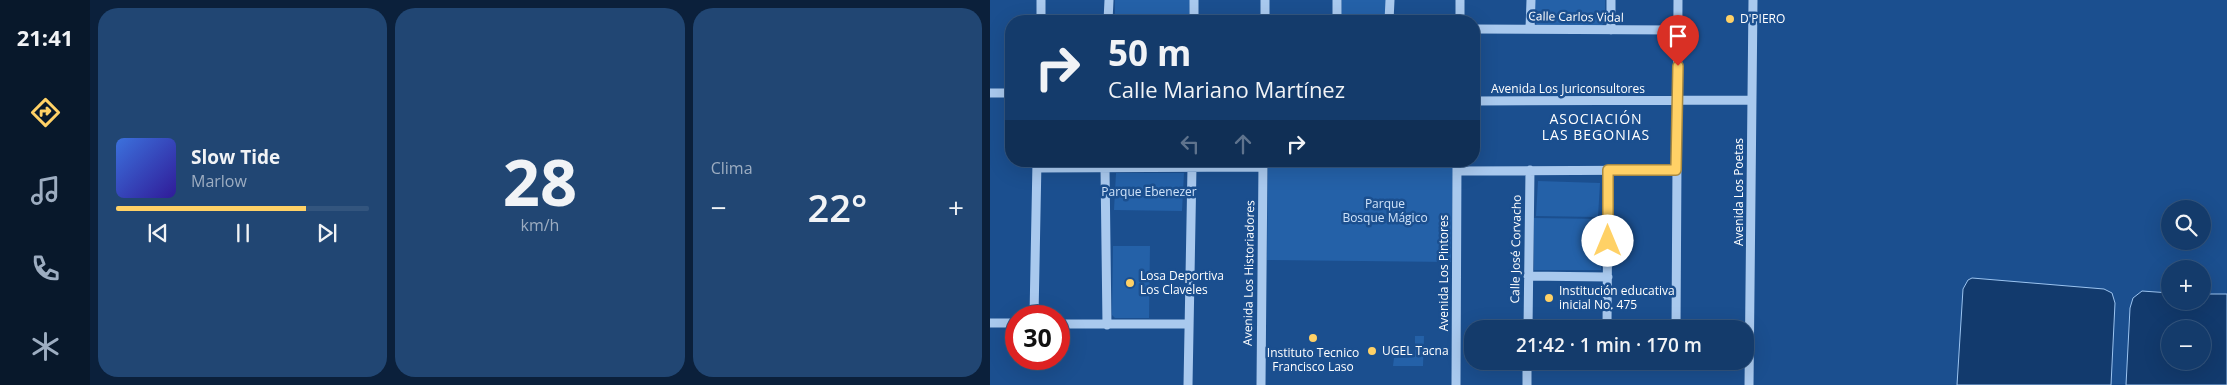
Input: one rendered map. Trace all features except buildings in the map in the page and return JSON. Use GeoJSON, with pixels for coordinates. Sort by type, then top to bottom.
{"type":"FeatureCollection","features":[{"type":"Feature","properties":{"kind":"street"},"geometry":{"type":"LineString","coordinates":[[1041,0],[1041,15]]}},
{"type":"Feature","properties":{"kind":"street"},"geometry":{"type":"LineString","coordinates":[[1108,15],[1109,0]]}},
{"type":"Feature","properties":{"kind":"street"},"geometry":{"type":"LineString","coordinates":[[1194,0],[1194,15]]}},
{"type":"Feature","properties":{"kind":"street"},"geometry":{"type":"LineString","coordinates":[[1265,0],[1265,15]]}},
{"type":"Feature","properties":{"kind":"street"},"geometry":{"type":"LineString","coordinates":[[1337,0],[1337,15]]}},
{"type":"Feature","properties":{"kind":"street"},"geometry":{"type":"LineString","coordinates":[[1389,15],[1390,0]]}},
{"type":"Feature","properties":{"kind":"street"},"geometry":{"type":"LineString","coordinates":[[1460,0],[1460,15]]}},
{"type":"Feature","properties":{"kind":"street"},"geometry":{"type":"LineString","coordinates":[[1530,0],[1530,29]]}},
{"type":"Feature","properties":{"kind":"street"},"geometry":{"type":"LineString","coordinates":[[1611,0],[1611,30]]}},
{"type":"Feature","properties":{"kind":"street"},"geometry":{"type":"LineString","coordinates":[[1676,320],[1678,0]]}},
{"type":"Feature","properties":{"kind":"street","name":"Avenida Los Poetas"},"geometry":{"type":"LineString","coordinates":[[1747,320],[1753,0]]}},
{"type":"Feature","properties":{"kind":"street","name":"Calle Carlos Vidal"},"geometry":{"type":"LineString","coordinates":[[1480,29],[1678,30]]}},
{"type":"Feature","properties":{"kind":"street"},"geometry":{"type":"LineString","coordinates":[[990,93],[1005,93]]}},
{"type":"Feature","properties":{"kind":"street","name":"Avenida Los Juriconsultores"},"geometry":{"type":"LineString","coordinates":[[1480,101],[1752,100]]}},
{"type":"Feature","properties":{"kind":"street"},"geometry":{"type":"LineString","coordinates":[[1034,305],[1037,167]]}},
{"type":"Feature","properties":{"kind":"street"},"geometry":{"type":"LineString","coordinates":[[1082,167],[1210,167]]}},
{"type":"Feature","properties":{"kind":"street","name":"Avenida Los Historiadores"},"geometry":{"type":"LineString","coordinates":[[1261,385],[1263,167]]}},
{"type":"Feature","properties":{"kind":"street","name":"Avenida Los Pintores"},"geometry":{"type":"LineString","coordinates":[[1456,385],[1457,167]]}},
{"type":"Feature","properties":{"kind":"street"},"geometry":{"type":"LineString","coordinates":[[1475,167],[1530,170],[1676,170]]}},
{"type":"Feature","properties":{"kind":"street"},"geometry":{"type":"LineString","coordinates":[[1105,168],[1107,325]]}},
{"type":"Feature","properties":{"kind":"street"},"geometry":{"type":"LineString","coordinates":[[1188,385],[1192,168]]}},
{"type":"Feature","properties":{"kind":"street","name":"Calle José Corvacho"},"geometry":{"type":"LineString","coordinates":[[1528,320],[1530,170]]}},
{"type":"Feature","properties":{"kind":"street"},"geometry":{"type":"LineString","coordinates":[[1607,320],[1608,170]]}},
{"type":"Feature","properties":{"kind":"street"},"geometry":{"type":"LineString","coordinates":[[1528,276],[1608,277]]}},
{"type":"Feature","properties":{"kind":"street"},"geometry":{"type":"LineString","coordinates":[[990,323],[1005,323]]}},
{"type":"Feature","properties":{"kind":"street"},"geometry":{"type":"LineString","coordinates":[[1070,324],[1190,324]]}},
{"type":"Feature","properties":{"kind":"street"},"geometry":{"type":"LineString","coordinates":[[1527,370],[1527,385]]}},
{"type":"Feature","properties":{"kind":"street","name":"Avenida Los Poetas"},"geometry":{"type":"LineString","coordinates":[[1749,370],[1750,385]]}},
{"type":"Feature","properties":{"kind":"green space"},"geometry":{"type":"Polygon","coordinates":[[[1115,0],[1190,0],[1189,15],[1115,15],[1115,0]]]}},
{"type":"Feature","properties":{"kind":"green space"},"geometry":{"type":"Polygon","coordinates":[[[1342,0],[1386,0],[1385,15],[1341,15],[1342,0]]]}},
{"type":"Feature","properties":{"kind":"green space"},"geometry":{"type":"Polygon","coordinates":[[[1535,0],[1605,0],[1605,22],[1601,26],[1537,25],[1535,22],[1535,0]]]}},
{"type":"Feature","properties":{"kind":"green space","name":"Parque Bosque Mágico"},"geometry":{"type":"Polygon","coordinates":[[[1268,167],[1453,167],[1451,262],[1267,260],[1268,167]]]}},
{"type":"Feature","properties":{"kind":"green space","name":"Parque Ebenezer"},"geometry":{"type":"Polygon","coordinates":[[[1116,173],[1184,173],[1182,211],[1114,210],[1116,173]]]}},
{"type":"Feature","properties":{"kind":"green space"},"geometry":{"type":"Polygon","coordinates":[[[1538,181],[1600,183],[1598,217],[1536,216],[1538,181]]]}},
{"type":"Feature","properties":{"kind":"green space"},"geometry":{"type":"Polygon","coordinates":[[[1534,218],[1601,219],[1601,270],[1534,270],[1534,218]]]}},
{"type":"Feature","properties":{"kind":"green space"},"geometry":{"type":"Polygon","coordinates":[[[1113,246],[1150,246],[1149,318],[1115,318],[1112,315],[1113,246]]]}},
{"type":"Feature","properties":{"kind":"green space"},"geometry":{"type":"Polygon","coordinates":[[[1415,336],[1424,336],[1423,366],[1393,366],[1394,358],[1415,357],[1415,336]]]}},
{"type":"Feature","properties":{"kind":"shaded area"},"geometry":{"type":"Polygon","coordinates":[[[1972,278],[2104,289],[2112,293],[2115,303],[2111,385],[1957,385],[1963,289],[1968,280],[1972,278]]]}},
{"type":"Feature","properties":{"kind":"shaded area"},"geometry":{"type":"Polygon","coordinates":[[[2142,291],[2161,292],[2161,310],[2211,310],[2211,294],[2227,294],[2227,385],[2126,385],[2130,308],[2133,298],[2142,291]]]}},
{"type":"Feature","properties":{"kind":"place","name":"D'PIERO"},"geometry":{"type":"Point","coordinates":[1730,19]}},
{"type":"Feature","properties":{"kind":"place","name":"Losa Deportiva Los Claveles"},"geometry":{"type":"Point","coordinates":[1130,283]}},
{"type":"Feature","properties":{"kind":"place","name":"Institución educativa inicial No. 475"},"geometry":{"type":"Point","coordinates":[1549,298]}},
{"type":"Feature","properties":{"kind":"place","name":"Instituto Tecnico Francisco Laso"},"geometry":{"type":"Point","coordinates":[1313,338]}},
{"type":"Feature","properties":{"kind":"place","name":"UGEL Tacna"},"geometry":{"type":"Point","coordinates":[1372,351]}},
{"type":"Feature","properties":{"kind":"district","name":"ASOCIACIÓN LAS BEGONIAS"},"geometry":{"type":"Point","coordinates":[1596,128]}},
{"type":"Feature","properties":{"kind":"route"},"geometry":{"type":"LineString","coordinates":[[1608,241],[1608,170],[1676,170],[1678,66]]}}]}
